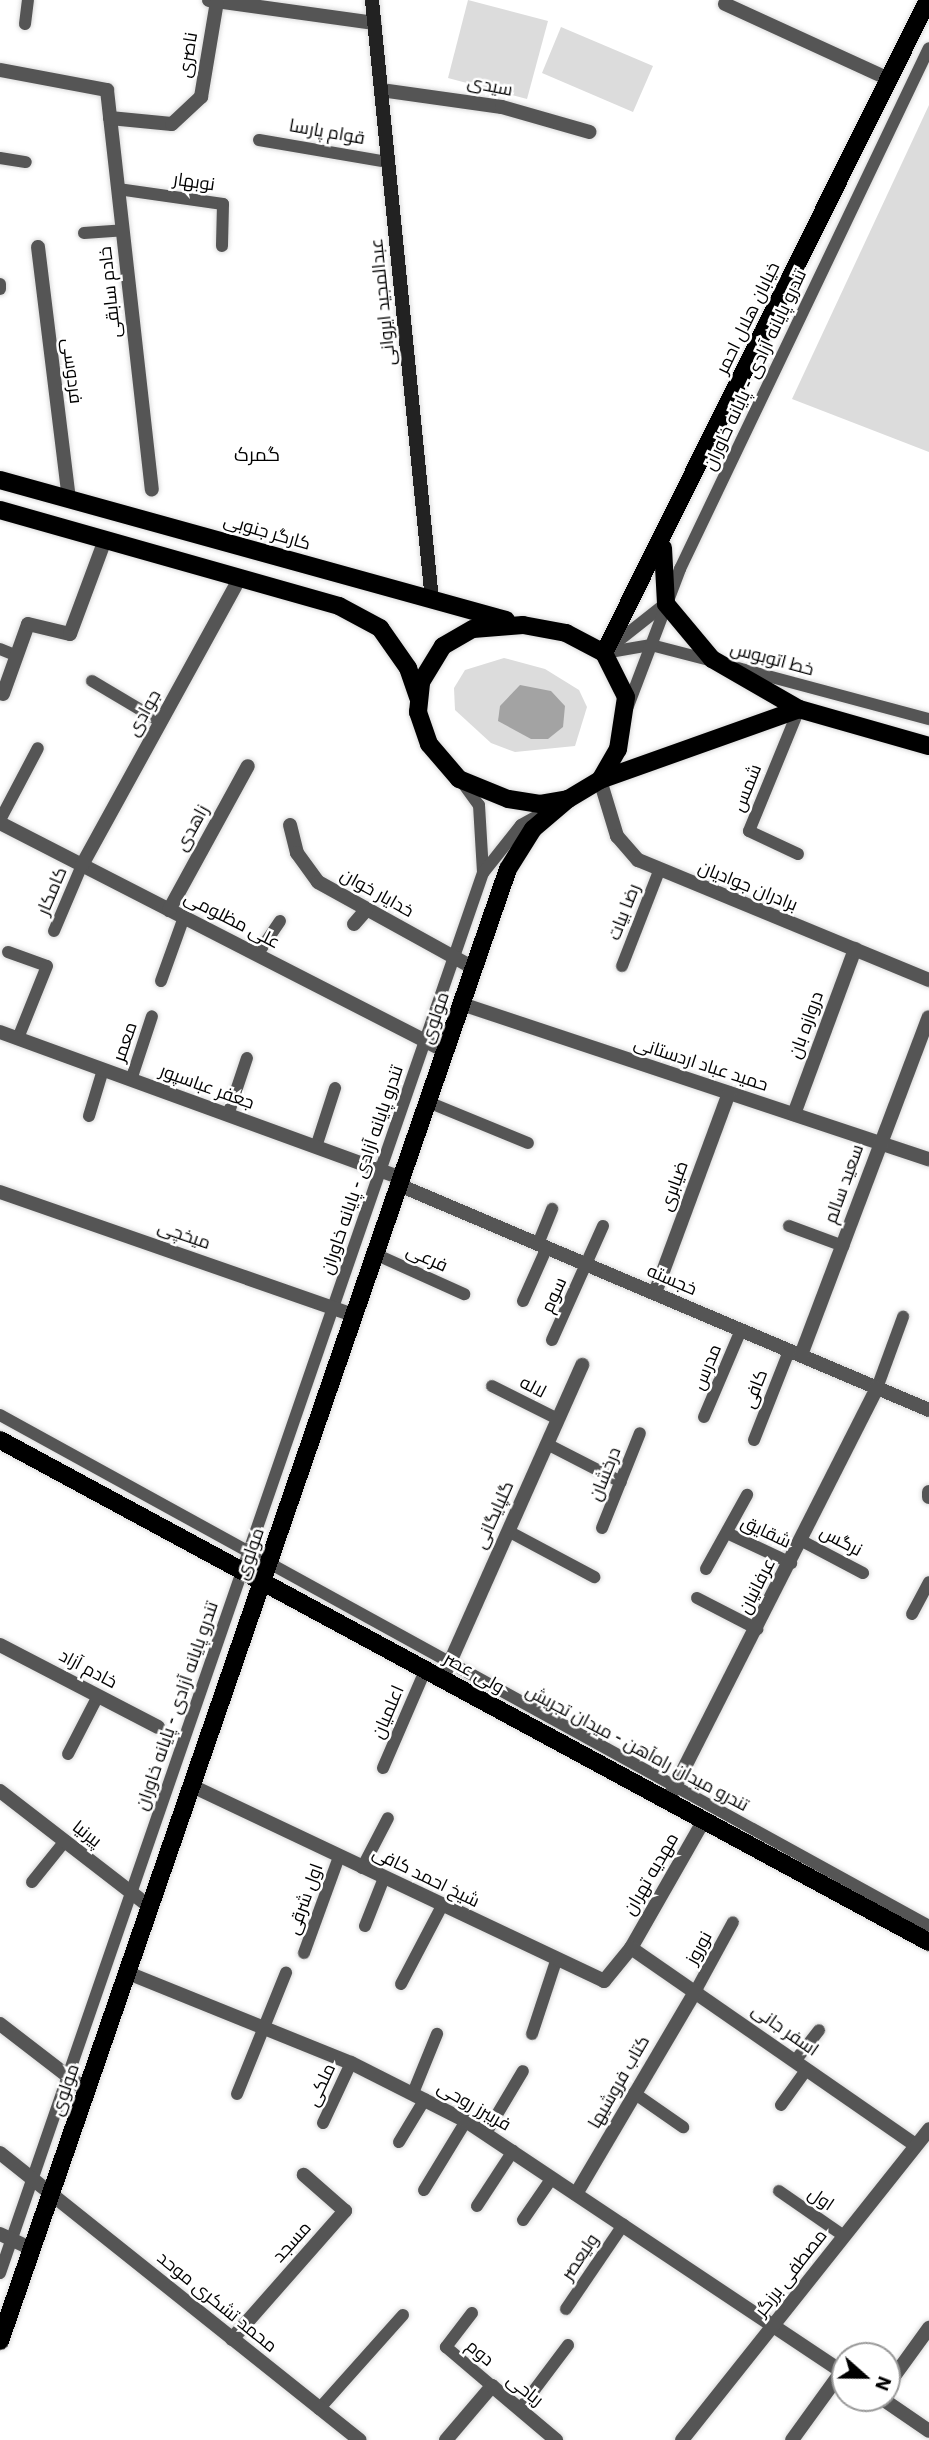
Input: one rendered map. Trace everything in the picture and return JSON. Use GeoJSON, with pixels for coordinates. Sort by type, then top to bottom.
{"type":"FeatureCollection","features":[{"type":"Feature","properties":{"kind":"main road","name":"عبدالمجید ایروانی"},"geometry":{"type":"LineString","coordinates":[[372,0],[432,600]]}},
{"type":"Feature","properties":{"kind":"main road","name":"خیابان هلال احمر"},"geometry":{"type":"LineString","coordinates":[[604,653],[663,544],[887,78],[928,0]]}},
{"type":"Feature","properties":{"kind":"main road","name":"کارگر جنوبی"},"geometry":{"type":"LineString","coordinates":[[0,480],[523,625]]}},
{"type":"Feature","properties":{"kind":"main road"},"geometry":{"type":"LineString","coordinates":[[0,510],[339,606],[380,628],[408,667],[418,697],[426,737],[459,779],[508,799],[540,804],[568,799],[600,780],[799,709]]}},
{"type":"Feature","properties":{"kind":"main road"},"geometry":{"type":"LineString","coordinates":[[663,544],[666,604],[712,659],[799,709],[929,746]]}},
{"type":"Feature","properties":{"kind":"main road"},"geometry":{"type":"LineString","coordinates":[[418,697],[426,667],[457,635],[523,625],[566,633],[604,653],[623,683],[625,713],[618,749],[600,780]]}},
{"type":"Feature","properties":{"kind":"main road","name":"مولوی"},"geometry":{"type":"LineString","coordinates":[[0,2342],[474,968],[522,843],[568,799]]}},
{"type":"Feature","properties":{"kind":"main road","name":"ولی عصر"},"geometry":{"type":"LineString","coordinates":[[0,1440],[261,1586],[425,1671],[445,1673],[671,1794],[704,1820],[929,1937]]}},
{"type":"Feature","properties":{"kind":"street"},"geometry":{"type":"LineString","coordinates":[[212,1],[374,23]]}},
{"type":"Feature","properties":{"kind":"street","name":"ناصری"},"geometry":{"type":"LineString","coordinates":[[110,118],[172,124],[201,97],[212,1]]}},
{"type":"Feature","properties":{"kind":"street"},"geometry":{"type":"LineString","coordinates":[[724,4],[887,78]]}},
{"type":"Feature","properties":{"kind":"street","name":"خادم سابقی"},"geometry":{"type":"LineString","coordinates":[[0,70],[107,90],[152,489]]}},
{"type":"Feature","properties":{"kind":"street","name":"سیدی"},"geometry":{"type":"LineString","coordinates":[[381,90],[502,107],[590,132]]}},
{"type":"Feature","properties":{"kind":"street","name":"فردوسی"},"geometry":{"type":"LineString","coordinates":[[38,247],[69,499]]}},
{"type":"Feature","properties":{"kind":"street"},"geometry":{"type":"LineString","coordinates":[[3,694],[27,624],[70,634],[105,540]]}},
{"type":"Feature","properties":{"kind":"street","name":"جوادی"},"geometry":{"type":"LineString","coordinates":[[82,865],[240,578]]}},
{"type":"Feature","properties":{"kind":"street","name":"زاهدی"},"geometry":{"type":"LineString","coordinates":[[169,910],[248,766]]}},
{"type":"Feature","properties":{"kind":"street","name":"برادران جوادیان"},"geometry":{"type":"LineString","coordinates":[[600,780],[622,843],[659,871],[929,980]]}},
{"type":"Feature","properties":{"kind":"street","name":"علی مظلومی"},"geometry":{"type":"LineString","coordinates":[[0,822],[446,1051]]}},
{"type":"Feature","properties":{"kind":"street","name":"خدایار خوان"},"geometry":{"type":"LineString","coordinates":[[289,825],[297,853],[318,882],[474,968]]}},
{"type":"Feature","properties":{"kind":"street"},"geometry":{"type":"LineString","coordinates":[[354,924],[366,909]]}},
{"type":"Feature","properties":{"kind":"street","name":"دروازه بان"},"geometry":{"type":"LineString","coordinates":[[794,1114],[855,949]]}},
{"type":"Feature","properties":{"kind":"street","name":"حمید عباد اردستانی"},"geometry":{"type":"LineString","coordinates":[[461,1004],[929,1159]]}},
{"type":"Feature","properties":{"kind":"street","name":"سعید سالم"},"geometry":{"type":"LineString","coordinates":[[795,1353],[843,1246],[927,1022]]}},
{"type":"Feature","properties":{"kind":"street","name":"جعفر عباسپور"},"geometry":{"type":"LineString","coordinates":[[0,1032],[380,1170],[401,1181]]}},
{"type":"Feature","properties":{"kind":"street","name":"ضیابری"},"geometry":{"type":"LineString","coordinates":[[655,1293],[729,1093]]}},
{"type":"Feature","properties":{"kind":"street","name":"خجسته"},"geometry":{"type":"LineString","coordinates":[[401,1181],[543,1246],[929,1410]]}},
{"type":"Feature","properties":{"kind":"street","name":"میخچی"},"geometry":{"type":"LineString","coordinates":[[0,1192],[355,1315]]}},
{"type":"Feature","properties":{"kind":"street","name":"گلپایگانی"},"geometry":{"type":"LineString","coordinates":[[445,1673],[582,1365]]}},
{"type":"Feature","properties":{"kind":"street","name":"عرفانیان"},"geometry":{"type":"LineString","coordinates":[[671,1794],[803,1541],[877,1388]]}},
{"type":"Feature","properties":{"kind":"street"},"geometry":{"type":"LineString","coordinates":[[929,1492],[929,1497]]}},
{"type":"Feature","properties":{"kind":"street","name":"خادم آزاد"},"geometry":{"type":"LineString","coordinates":[[0,1645],[158,1727]]}},
{"type":"Feature","properties":{"kind":"street","name":"شیخ احمد کافی"},"geometry":{"type":"LineString","coordinates":[[192,1786],[556,1961],[609,1980],[631,1948]]}},
{"type":"Feature","properties":{"kind":"street","name":"پیرنیا"},"geometry":{"type":"LineString","coordinates":[[0,1791],[150,1907]]}},
{"type":"Feature","properties":{"kind":"street","name":"مهدیه تهران"},"geometry":{"type":"LineString","coordinates":[[631,1948],[704,1820]]}},
{"type":"Feature","properties":{"kind":"street","name":"اسفر جانی"},"geometry":{"type":"LineString","coordinates":[[631,1948],[696,1990],[916,2145]]}},
{"type":"Feature","properties":{"kind":"street","name":"فریبرز روحی"},"geometry":{"type":"LineString","coordinates":[[128,1973],[351,2063],[466,2121],[831,2365]]}},
{"type":"Feature","properties":{"kind":"street","name":"کتاب فروشیها"},"geometry":{"type":"LineString","coordinates":[[576,2194],[696,1990]]}},
{"type":"Feature","properties":{"kind":"street"},"geometry":{"type":"LineString","coordinates":[[0,2024],[87,2091]]}},
{"type":"Feature","properties":{"kind":"street","name":"مصطفی برزگر"},"geometry":{"type":"LineString","coordinates":[[682,2440],[929,2129]]}},
{"type":"Feature","properties":{"kind":"street","name":"محمد تشکری موحد"},"geometry":{"type":"LineString","coordinates":[[0,2153],[359,2440]]}},
{"type":"Feature","properties":{"kind":"street","name":"مسجد"},"geometry":{"type":"LineString","coordinates":[[232,2339],[345,2211],[304,2175]]}},
{"type":"Feature","properties":{"kind":"street"},"geometry":{"type":"LineString","coordinates":[[6,2237],[32,2249]]}},
{"type":"Feature","properties":{"kind":"street"},"geometry":{"type":"LineString","coordinates":[[901,2367],[929,2328]]}},
{"type":"Feature","properties":{"kind":"street","name":"ریاحی"},"geometry":{"type":"LineString","coordinates":[[446,2440],[492,2386],[556,2440]]}},
{"type":"Feature","properties":{"kind":"street"},"geometry":{"type":"LineString","coordinates":[[792,2440],[831,2389]]}},
{"type":"Feature","properties":{"kind":"street"},"geometry":{"type":"LineString","coordinates":[[901,2412],[929,2431]]}},
{"type":"Feature","properties":{"kind":"lane"},"geometry":{"type":"LineString","coordinates":[[25,24],[28,0]]}},
{"type":"Feature","properties":{"kind":"lane","name":"تندرو پایانه آزادی - پایانه خاوران"},"geometry":{"type":"LineString","coordinates":[[625,713],[666,604],[929,48]]}},
{"type":"Feature","properties":{"kind":"lane","name":"قوام پارسا"},"geometry":{"type":"LineString","coordinates":[[259,140],[388,162]]}},
{"type":"Feature","properties":{"kind":"lane"},"geometry":{"type":"LineString","coordinates":[[0,158],[26,162]]}},
{"type":"Feature","properties":{"kind":"lane","name":"نوبهار"},"geometry":{"type":"LineString","coordinates":[[118,189],[223,204],[222,246]]}},
{"type":"Feature","properties":{"kind":"lane"},"geometry":{"type":"LineString","coordinates":[[84,233],[123,230]]}},
{"type":"Feature","properties":{"kind":"lane"},"geometry":{"type":"LineString","coordinates":[[0,284],[0,289]]}},
{"type":"Feature","properties":{"kind":"lane"},"geometry":{"type":"LineString","coordinates":[[604,653],[666,604]]}},
{"type":"Feature","properties":{"kind":"lane","name":"خط اتوبوس"},"geometry":{"type":"LineString","coordinates":[[604,653],[651,645],[929,719]]}},
{"type":"Feature","properties":{"kind":"lane"},"geometry":{"type":"LineString","coordinates":[[0,649],[17,656]]}},
{"type":"Feature","properties":{"kind":"lane"},"geometry":{"type":"LineString","coordinates":[[92,681],[161,722]]}},
{"type":"Feature","properties":{"kind":"lane","name":"شمس"},"geometry":{"type":"LineString","coordinates":[[797,854],[749,831],[799,709]]}},
{"type":"Feature","properties":{"kind":"lane"},"geometry":{"type":"LineString","coordinates":[[0,822],[38,748]]}},
{"type":"Feature","properties":{"kind":"lane"},"geometry":{"type":"LineString","coordinates":[[459,779],[479,805],[483,873]]}},
{"type":"Feature","properties":{"kind":"lane"},"geometry":{"type":"LineString","coordinates":[[483,873],[521,825],[568,799]]}},
{"type":"Feature","properties":{"kind":"lane","name":"کامکار"},"geometry":{"type":"LineString","coordinates":[[54,930],[82,865]]}},
{"type":"Feature","properties":{"kind":"lane","name":"رضا بیات"},"geometry":{"type":"LineString","coordinates":[[622,966],[659,871]]}},
{"type":"Feature","properties":{"kind":"lane","name":"تندرو پایانه آزادی - پایانه خاوران"},"geometry":{"type":"LineString","coordinates":[[0,2273],[6,2237],[33,2179],[483,873]]}},
{"type":"Feature","properties":{"kind":"lane"},"geometry":{"type":"LineString","coordinates":[[161,981],[184,917]]}},
{"type":"Feature","properties":{"kind":"lane"},"geometry":{"type":"LineString","coordinates":[[257,955],[280,921]]}},
{"type":"Feature","properties":{"kind":"lane"},"geometry":{"type":"LineString","coordinates":[[8,952],[47,966],[18,1038]]}},
{"type":"Feature","properties":{"kind":"lane","name":"معمر"},"geometry":{"type":"LineString","coordinates":[[131,1080],[152,1016]]}},
{"type":"Feature","properties":{"kind":"lane"},"geometry":{"type":"LineString","coordinates":[[228,1115],[247,1058]]}},
{"type":"Feature","properties":{"kind":"lane"},"geometry":{"type":"LineString","coordinates":[[89,1116],[103,1070]]}},
{"type":"Feature","properties":{"kind":"lane"},"geometry":{"type":"LineString","coordinates":[[316,1147],[335,1088]]}},
{"type":"Feature","properties":{"kind":"lane"},"geometry":{"type":"LineString","coordinates":[[428,1102],[528,1143]]}},
{"type":"Feature","properties":{"kind":"lane"},"geometry":{"type":"LineString","coordinates":[[523,1301],[543,1246],[552,1209]]}},
{"type":"Feature","properties":{"kind":"lane","name":"سوم"},"geometry":{"type":"LineString","coordinates":[[552,1340],[603,1226]]}},
{"type":"Feature","properties":{"kind":"lane"},"geometry":{"type":"LineString","coordinates":[[789,1226],[843,1246]]}},
{"type":"Feature","properties":{"kind":"lane","name":"فرعی"},"geometry":{"type":"LineString","coordinates":[[375,1254],[464,1294]]}},
{"type":"Feature","properties":{"kind":"lane"},"geometry":{"type":"LineString","coordinates":[[877,1388],[904,1317]]}},
{"type":"Feature","properties":{"kind":"lane","name":"مدرس"},"geometry":{"type":"LineString","coordinates":[[704,1417],[741,1330]]}},
{"type":"Feature","properties":{"kind":"lane","name":"کافی"},"geometry":{"type":"LineString","coordinates":[[754,1440],[795,1353]]}},
{"type":"Feature","properties":{"kind":"lane","name":"لاله"},"geometry":{"type":"LineString","coordinates":[[492,1386],[558,1419]]}},
{"type":"Feature","properties":{"kind":"lane"},"geometry":{"type":"LineString","coordinates":[[0,1415],[248,1554],[445,1673]]}},
{"type":"Feature","properties":{"kind":"lane","name":"درخشان"},"geometry":{"type":"LineString","coordinates":[[602,1528],[640,1433]]}},
{"type":"Feature","properties":{"kind":"lane"},"geometry":{"type":"LineString","coordinates":[[547,1444],[621,1482]]}},
{"type":"Feature","properties":{"kind":"lane","name":"شقایق"},"geometry":{"type":"LineString","coordinates":[[706,1569],[747,1495]]}},
{"type":"Feature","properties":{"kind":"lane"},"geometry":{"type":"LineString","coordinates":[[508,1531],[594,1577]]}},
{"type":"Feature","properties":{"kind":"lane","name":"شقایق"},"geometry":{"type":"LineString","coordinates":[[727,1533],[791,1563]]}},
{"type":"Feature","properties":{"kind":"lane","name":"نرگس"},"geometry":{"type":"LineString","coordinates":[[803,1541],[863,1573]]}},
{"type":"Feature","properties":{"kind":"lane"},"geometry":{"type":"LineString","coordinates":[[912,1614],[929,1581]]}},
{"type":"Feature","properties":{"kind":"lane"},"geometry":{"type":"LineString","coordinates":[[697,1598],[757,1629]]}},
{"type":"Feature","properties":{"kind":"lane","name":"اعلمیان"},"geometry":{"type":"LineString","coordinates":[[383,1768],[425,1671]]}},
{"type":"Feature","properties":{"kind":"lane"},"geometry":{"type":"LineString","coordinates":[[68,1754],[98,1696]]}},
{"type":"Feature","properties":{"kind":"lane","name":"تندرو میدان راه‌آهن - میدان تجریش"},"geometry":{"type":"LineString","coordinates":[[671,1794],[929,1937]]}},
{"type":"Feature","properties":{"kind":"lane"},"geometry":{"type":"LineString","coordinates":[[362,1868],[388,1818]]}},
{"type":"Feature","properties":{"kind":"lane"},"geometry":{"type":"LineString","coordinates":[[33,1882],[65,1841]]}},
{"type":"Feature","properties":{"kind":"lane","name":"اول شرقی"},"geometry":{"type":"LineString","coordinates":[[304,1953],[339,1857]]}},
{"type":"Feature","properties":{"kind":"lane"},"geometry":{"type":"LineString","coordinates":[[365,1926],[384,1878]]}},
{"type":"Feature","properties":{"kind":"lane"},"geometry":{"type":"LineString","coordinates":[[401,1984],[442,1906]]}},
{"type":"Feature","properties":{"kind":"lane","name":"نوروز"},"geometry":{"type":"LineString","coordinates":[[696,1990],[733,1922]]}},
{"type":"Feature","properties":{"kind":"lane"},"geometry":{"type":"LineString","coordinates":[[532,2035],[556,1961]]}},
{"type":"Feature","properties":{"kind":"lane"},"geometry":{"type":"LineString","coordinates":[[237,2094],[286,1973]]}},
{"type":"Feature","properties":{"kind":"lane"},"geometry":{"type":"LineString","coordinates":[[781,2105],[819,2030]]}},
{"type":"Feature","properties":{"kind":"lane"},"geometry":{"type":"LineString","coordinates":[[399,2142],[419,2096],[437,2034]]}},
{"type":"Feature","properties":{"kind":"lane","name":"ملکی"},"geometry":{"type":"LineString","coordinates":[[323,2123],[351,2063]]}},
{"type":"Feature","properties":{"kind":"lane"},"geometry":{"type":"LineString","coordinates":[[486,2133],[523,2070]]}},
{"type":"Feature","properties":{"kind":"lane"},"geometry":{"type":"LineString","coordinates":[[634,2093],[683,2127]]}},
{"type":"Feature","properties":{"kind":"lane"},"geometry":{"type":"LineString","coordinates":[[424,2190],[466,2121]]}},
{"type":"Feature","properties":{"kind":"lane"},"geometry":{"type":"LineString","coordinates":[[477,2206],[513,2151]]}},
{"type":"Feature","properties":{"kind":"lane"},"geometry":{"type":"LineString","coordinates":[[523,2220],[552,2178]]}},
{"type":"Feature","properties":{"kind":"lane","name":"اول"},"geometry":{"type":"LineString","coordinates":[[779,2191],[844,2236]]}},
{"type":"Feature","properties":{"kind":"lane","name":"ولیعصر"},"geometry":{"type":"LineString","coordinates":[[566,2309],[623,2224]]}},
{"type":"Feature","properties":{"kind":"lane","name":"دوم"},"geometry":{"type":"LineString","coordinates":[[472,2313],[446,2347],[492,2386]]}},
{"type":"Feature","properties":{"kind":"lane"},"geometry":{"type":"LineString","coordinates":[[319,2409],[403,2315]]}},
{"type":"Feature","properties":{"kind":"lane"},"geometry":{"type":"LineString","coordinates":[[520,2409],[568,2345]]}},
{"type":"Feature","properties":{"kind":"shaded area"},"geometry":{"type":"Polygon","coordinates":[[[468,0],[548,21],[527,99],[448,78],[468,0]]]}},
{"type":"Feature","properties":{"kind":"shaded area"},"geometry":{"type":"Polygon","coordinates":[[[561,27],[653,66],[633,112],[542,73],[561,27]]]}},
{"type":"Feature","properties":{"kind":"shaded area"},"geometry":{"type":"Polygon","coordinates":[[[929,105],[929,452],[792,399],[929,105]]]}},
{"type":"Feature","properties":{"kind":"shaded area"},"geometry":{"type":"Polygon","coordinates":[[[504,658],[545,669],[579,690],[587,707],[575,746],[515,752],[491,743],[455,710],[454,688],[465,670],[504,658]]]}},
{"type":"Feature","properties":{"kind":"shaded area"},"geometry":{"type":"Polygon","coordinates":[[[520,685],[551,691],[565,706],[563,727],[548,739],[531,739],[498,721],[500,706],[520,685]]]}},
{"type":"Feature","properties":{"kind":"district","name":"گمرک"},"geometry":{"type":"Point","coordinates":[257,455]}}]}
